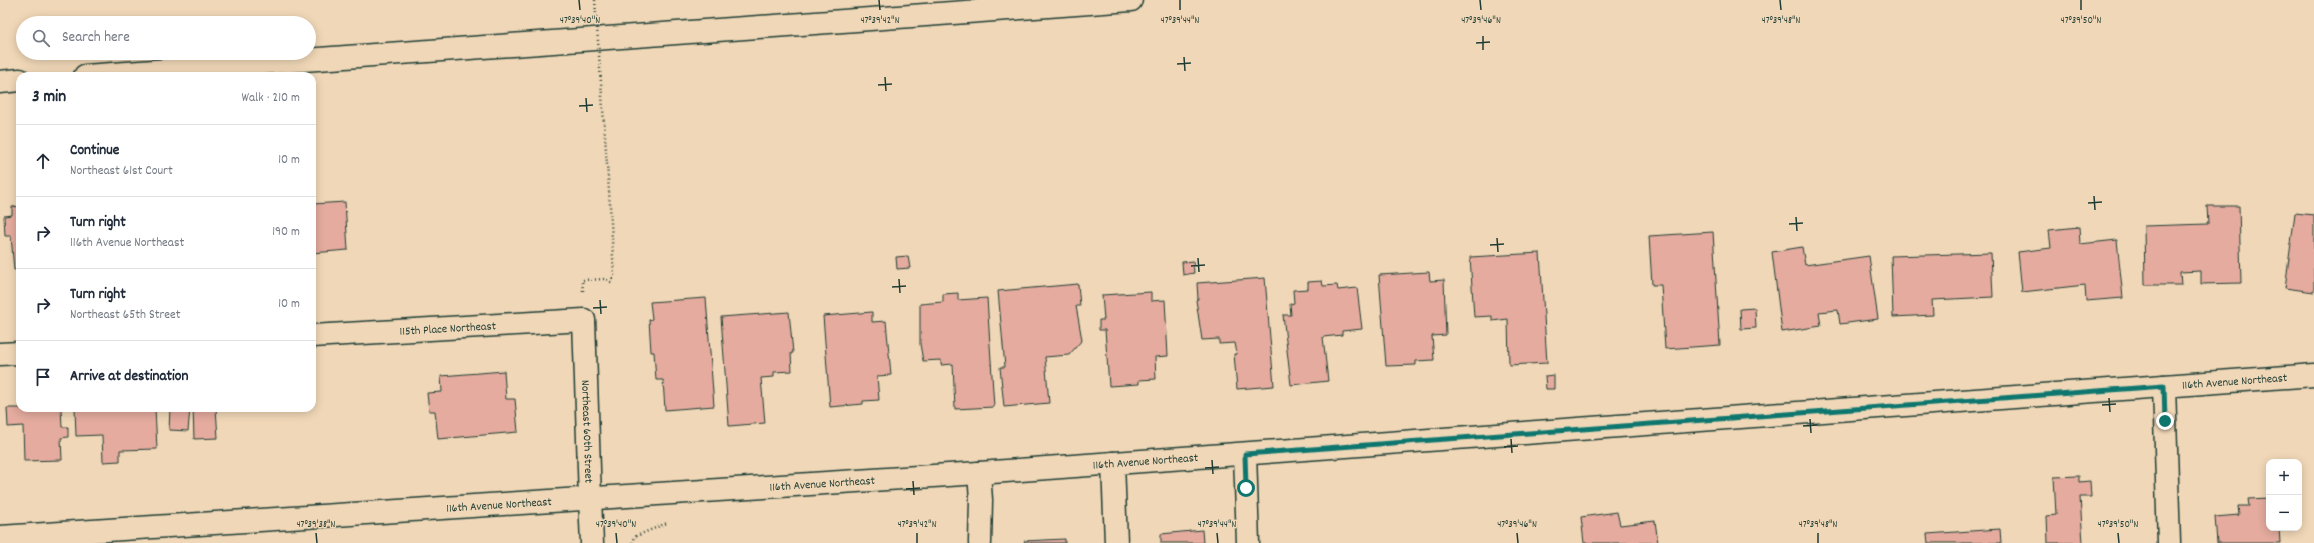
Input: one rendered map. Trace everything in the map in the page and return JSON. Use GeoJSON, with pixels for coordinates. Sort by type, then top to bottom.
{"type":"FeatureCollection","features":[{"type":"Feature","properties":{"kind":"main road"},"geometry":{"type":"LineString","coordinates":[[316,59],[1131,0]]}},
{"type":"Feature","properties":{"kind":"main road"},"geometry":{"type":"LineString","coordinates":[[140,72],[305,60]]}},
{"type":"Feature","properties":{"kind":"main road"},"geometry":{"type":"LineString","coordinates":[[0,82],[16,80]]}},
{"type":"Feature","properties":{"kind":"main road","name":"115th Place Northeast"},"geometry":{"type":"LineString","coordinates":[[316,336],[584,320]]}},
{"type":"Feature","properties":{"kind":"main road","name":"Northeast 60th Street"},"geometry":{"type":"LineString","coordinates":[[584,320],[592,543]]}},
{"type":"Feature","properties":{"kind":"main road"},"geometry":{"type":"LineString","coordinates":[[0,354],[16,353]]}},
{"type":"Feature","properties":{"kind":"main road","name":"116th Avenue Northeast"},"geometry":{"type":"LineString","coordinates":[[0,537],[978,473],[2314,375]]}},
{"type":"Feature","properties":{"kind":"main road"},"geometry":{"type":"LineString","coordinates":[[2164,386],[2169,543]]}},
{"type":"Feature","properties":{"kind":"main road"},"geometry":{"type":"LineString","coordinates":[[1245,454],[1248,543]]}},
{"type":"Feature","properties":{"kind":"main road"},"geometry":{"type":"LineString","coordinates":[[1113,463],[1116,543]]}},
{"type":"Feature","properties":{"kind":"main road"},"geometry":{"type":"LineString","coordinates":[[978,473],[981,500],[980,543]]}},
{"type":"Feature","properties":{"kind":"path"},"geometry":{"type":"LineString","coordinates":[[595,0],[614,275],[611,282],[605,279]]}},
{"type":"Feature","properties":{"kind":"path"},"geometry":{"type":"LineString","coordinates":[[632,543],[634,537],[668,523]]}},
{"type":"Feature","properties":{"kind":"building"},"geometry":{"type":"Polygon","coordinates":[[[345,202],[348,250],[316,253],[316,204],[345,202]]]}},
{"type":"Feature","properties":{"kind":"building"},"geometry":{"type":"Polygon","coordinates":[[[16,206],[16,270],[14,270],[11,236],[5,236],[4,216],[12,215],[12,207],[16,206]]]}},
{"type":"Feature","properties":{"kind":"building"},"geometry":{"type":"Polygon","coordinates":[[[2207,206],[2239,206],[2241,283],[2201,284],[2201,271],[2180,272],[2181,285],[2145,285],[2144,226],[2208,224],[2207,206]]]}},
{"type":"Feature","properties":{"kind":"building"},"geometry":{"type":"Polygon","coordinates":[[[2295,213],[2314,215],[2314,292],[2285,288],[2295,213]]]}},
{"type":"Feature","properties":{"kind":"building"},"geometry":{"type":"Polygon","coordinates":[[[2079,227],[2080,244],[2117,240],[2123,298],[2086,301],[2085,285],[2022,292],[2018,252],[2051,248],[2049,230],[2079,227]]]}},
{"type":"Feature","properties":{"kind":"building"},"geometry":{"type":"Polygon","coordinates":[[[1713,232],[1720,345],[1665,349],[1661,285],[1652,285],[1649,236],[1713,232]]]}},
{"type":"Feature","properties":{"kind":"building"},"geometry":{"type":"Polygon","coordinates":[[[1802,247],[1805,265],[1869,256],[1878,319],[1840,324],[1838,310],[1819,312],[1821,326],[1782,332],[1772,252],[1802,247]]]}},
{"type":"Feature","properties":{"kind":"building"},"geometry":{"type":"Polygon","coordinates":[[[1540,253],[1547,363],[1509,365],[1508,319],[1492,321],[1492,316],[1474,317],[1470,257],[1540,253]]]}},
{"type":"Feature","properties":{"kind":"building"},"geometry":{"type":"Polygon","coordinates":[[[1991,253],[1993,297],[1932,300],[1933,315],[1893,317],[1891,256],[1991,253]]]}},
{"type":"Feature","properties":{"kind":"building"},"geometry":{"type":"Polygon","coordinates":[[[908,256],[910,268],[897,269],[896,257],[908,256]]]}},
{"type":"Feature","properties":{"kind":"building"},"geometry":{"type":"Polygon","coordinates":[[[1193,261],[1194,273],[1183,275],[1182,262],[1193,261]]]}},
{"type":"Feature","properties":{"kind":"building"},"geometry":{"type":"Polygon","coordinates":[[[1429,272],[1430,281],[1444,280],[1446,335],[1432,336],[1434,360],[1416,361],[1416,365],[1386,366],[1379,275],[1429,272]]]}},
{"type":"Feature","properties":{"kind":"building"},"geometry":{"type":"Polygon","coordinates":[[[1265,278],[1274,386],[1237,389],[1234,354],[1237,354],[1235,343],[1219,344],[1219,339],[1202,340],[1196,300],[1198,299],[1197,283],[1265,278]]]}},
{"type":"Feature","properties":{"kind":"building"},"geometry":{"type":"Polygon","coordinates":[[[1322,281],[1323,286],[1337,285],[1338,290],[1357,288],[1362,329],[1342,331],[1342,335],[1323,337],[1328,381],[1291,385],[1283,315],[1291,315],[1290,304],[1294,303],[1293,290],[1308,289],[1308,282],[1322,281]]]}},
{"type":"Feature","properties":{"kind":"building"},"geometry":{"type":"Polygon","coordinates":[[[1078,284],[1080,306],[1076,306],[1082,340],[1069,355],[1045,357],[1049,403],[1004,407],[1000,367],[1005,367],[998,291],[1078,284]]]}},
{"type":"Feature","properties":{"kind":"building"},"geometry":{"type":"Polygon","coordinates":[[[1151,292],[1151,301],[1165,300],[1168,356],[1155,357],[1156,379],[1139,380],[1139,384],[1109,386],[1105,330],[1099,330],[1099,320],[1104,320],[1102,295],[1151,292]]]}},
{"type":"Feature","properties":{"kind":"building"},"geometry":{"type":"Polygon","coordinates":[[[958,293],[958,300],[987,298],[994,407],[955,409],[953,364],[941,365],[941,360],[923,361],[920,344],[920,304],[943,302],[943,294],[958,293]]]}},
{"type":"Feature","properties":{"kind":"building"},"geometry":{"type":"Polygon","coordinates":[[[706,298],[714,406],[665,410],[663,380],[656,380],[654,352],[651,352],[649,320],[652,319],[650,302],[706,298]]]}},
{"type":"Feature","properties":{"kind":"building"},"geometry":{"type":"Polygon","coordinates":[[[1755,308],[1756,328],[1741,329],[1740,309],[1755,308]]]}},
{"type":"Feature","properties":{"kind":"building"},"geometry":{"type":"Polygon","coordinates":[[[789,312],[793,353],[791,353],[792,371],[774,372],[774,377],[761,378],[765,423],[729,426],[721,317],[789,312]]]}},
{"type":"Feature","properties":{"kind":"building"},"geometry":{"type":"Polygon","coordinates":[[[872,312],[872,322],[886,321],[891,375],[877,376],[879,400],[863,401],[863,404],[830,407],[823,316],[872,312]]]}},
{"type":"Feature","properties":{"kind":"building"},"geometry":{"type":"Polygon","coordinates":[[[504,371],[506,399],[515,399],[518,432],[438,439],[435,411],[429,411],[427,393],[442,392],[441,376],[504,371]]]}},
{"type":"Feature","properties":{"kind":"building"},"geometry":{"type":"Polygon","coordinates":[[[1554,375],[1554,389],[1546,389],[1545,376],[1554,375]]]}},
{"type":"Feature","properties":{"kind":"building"},"geometry":{"type":"Polygon","coordinates":[[[7,408],[16,408],[16,412],[61,412],[62,427],[68,427],[68,437],[61,438],[62,460],[24,461],[23,426],[8,427],[7,408]]]}},
{"type":"Feature","properties":{"kind":"building"},"geometry":{"type":"Polygon","coordinates":[[[75,412],[155,412],[157,449],[120,450],[120,461],[103,462],[102,435],[76,436],[75,412]]]}},
{"type":"Feature","properties":{"kind":"building"},"geometry":{"type":"Polygon","coordinates":[[[170,412],[190,412],[188,431],[169,430],[170,412]]]}},
{"type":"Feature","properties":{"kind":"building"},"geometry":{"type":"Polygon","coordinates":[[[193,412],[216,412],[218,438],[194,439],[193,412]]]}},
{"type":"Feature","properties":{"kind":"building"},"geometry":{"type":"Polygon","coordinates":[[[2079,476],[2079,482],[2090,481],[2091,497],[2080,497],[2083,543],[2048,543],[2047,516],[2056,515],[2054,477],[2079,476]]]}},
{"type":"Feature","properties":{"kind":"building"},"geometry":{"type":"Polygon","coordinates":[[[2266,498],[2266,531],[2279,531],[2280,543],[2217,543],[2215,517],[2239,515],[2238,506],[2249,506],[2248,499],[2266,498]]]}},
{"type":"Feature","properties":{"kind":"building"},"geometry":{"type":"Polygon","coordinates":[[[1617,512],[1620,525],[1655,521],[1658,543],[1584,543],[1581,517],[1617,512]]]}},
{"type":"Feature","properties":{"kind":"building"},"geometry":{"type":"Polygon","coordinates":[[[2000,529],[2001,543],[1928,543],[1927,534],[2000,529]]]}},
{"type":"Feature","properties":{"kind":"building"},"geometry":{"type":"Polygon","coordinates":[[[1202,530],[1203,543],[1161,543],[1161,534],[1202,530]]]}},
{"type":"Feature","properties":{"kind":"building"},"geometry":{"type":"Polygon","coordinates":[[[1065,539],[1065,543],[1025,543],[1024,541],[1065,539]]]}},
{"type":"Feature","properties":{"kind":"route"},"geometry":{"type":"LineString","coordinates":[[1246,488],[1245,454],[2164,386],[2165,421]]}}]}
